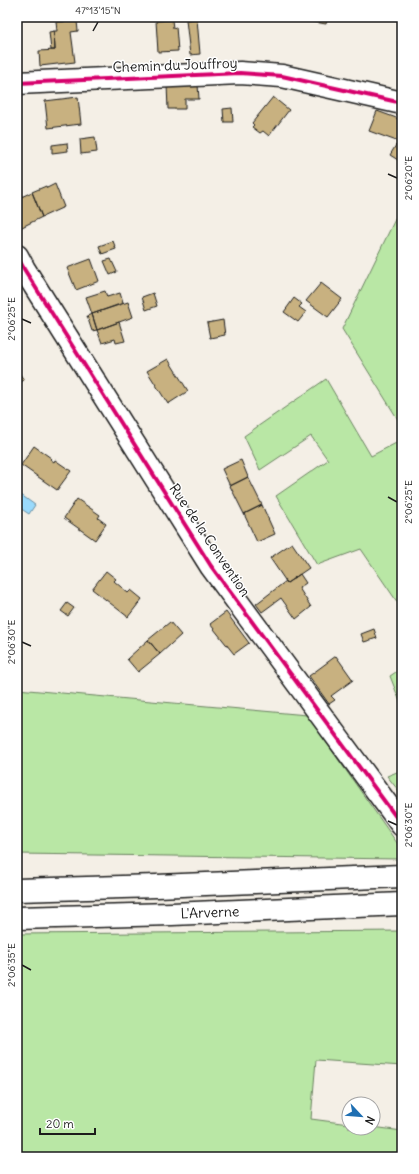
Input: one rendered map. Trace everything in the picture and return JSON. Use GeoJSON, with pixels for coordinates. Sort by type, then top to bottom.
{"type":"FeatureCollection","features":[{"type":"Feature","properties":{"kind":"main road","name":"Chemin du Jouffroy"},"geometry":{"type":"LineString","coordinates":[[17,83],[240,73],[282,76],[402,103]]}},
{"type":"Feature","properties":{"kind":"main road","name":"Rue de la Convention"},"geometry":{"type":"LineString","coordinates":[[17,256],[211,566],[400,822]]}},
{"type":"Feature","properties":{"kind":"main road","name":"L'Arverne"},"geometry":{"type":"LineString","coordinates":[[17,890],[402,876]]}},
{"type":"Feature","properties":{"kind":"main road","name":"L'Arverne"},"geometry":{"type":"LineString","coordinates":[[17,918],[172,914],[402,904]]}},
{"type":"Feature","properties":{"kind":"green space"},"geometry":{"type":"Polygon","coordinates":[[[401,207],[402,208],[402,426],[342,329],[401,207]]]}},
{"type":"Feature","properties":{"kind":"green space"},"geometry":{"type":"Polygon","coordinates":[[[326,379],[371,456],[402,440],[402,609],[361,549],[317,565],[276,496],[328,460],[311,436],[260,470],[244,436],[326,379]]]}},
{"type":"Feature","properties":{"kind":"green space"},"geometry":{"type":"Polygon","coordinates":[[[402,665],[402,707],[390,676],[399,670],[402,665]]]}},
{"type":"Feature","properties":{"kind":"green space"},"geometry":{"type":"Polygon","coordinates":[[[17,689],[307,715],[402,850],[402,859],[17,854],[17,689]]]}},
{"type":"Feature","properties":{"kind":"green space"},"geometry":{"type":"Polygon","coordinates":[[[402,770],[402,795],[387,776],[402,770]]]}},
{"type":"Feature","properties":{"kind":"green space"},"geometry":{"type":"Polygon","coordinates":[[[402,931],[402,1066],[316,1060],[311,1119],[341,1123],[341,1136],[381,1136],[381,1128],[402,1131],[402,1157],[17,1157],[17,934],[402,931]]]}},
{"type":"Feature","properties":{"kind":"water"},"geometry":{"type":"Polygon","coordinates":[[[17,492],[35,505],[29,514],[17,506],[17,492]]]}},
{"type":"Feature","properties":{"kind":"building"},"geometry":{"type":"Polygon","coordinates":[[[303,17],[327,20],[326,24],[303,20],[303,17]]]}},
{"type":"Feature","properties":{"kind":"building"},"geometry":{"type":"Polygon","coordinates":[[[197,19],[200,54],[190,55],[186,20],[197,19]]]}},
{"type":"Feature","properties":{"kind":"building"},"geometry":{"type":"Polygon","coordinates":[[[172,20],[173,28],[176,27],[178,51],[158,52],[156,21],[172,20]]]}},
{"type":"Feature","properties":{"kind":"building"},"geometry":{"type":"Polygon","coordinates":[[[77,21],[78,31],[71,32],[75,62],[40,66],[39,51],[55,50],[54,31],[57,31],[56,22],[77,21]]]}},
{"type":"Feature","properties":{"kind":"building"},"geometry":{"type":"Polygon","coordinates":[[[54,31],[55,50],[51,50],[49,32],[54,31]]]}},
{"type":"Feature","properties":{"kind":"building"},"geometry":{"type":"Polygon","coordinates":[[[167,85],[198,85],[199,99],[185,99],[185,109],[168,109],[167,85]]]}},
{"type":"Feature","properties":{"kind":"building"},"geometry":{"type":"Polygon","coordinates":[[[78,97],[81,124],[48,128],[45,101],[78,97]]]}},
{"type":"Feature","properties":{"kind":"building"},"geometry":{"type":"Polygon","coordinates":[[[273,97],[289,110],[269,136],[263,131],[260,133],[252,127],[254,125],[252,123],[273,97]]]}},
{"type":"Feature","properties":{"kind":"building"},"geometry":{"type":"Polygon","coordinates":[[[232,108],[233,122],[224,122],[223,109],[232,108]]]}},
{"type":"Feature","properties":{"kind":"building"},"geometry":{"type":"Polygon","coordinates":[[[377,111],[402,120],[402,143],[369,131],[377,111]]]}},
{"type":"Feature","properties":{"kind":"building"},"geometry":{"type":"Polygon","coordinates":[[[95,137],[97,152],[81,154],[80,139],[95,137]]]}},
{"type":"Feature","properties":{"kind":"building"},"geometry":{"type":"Polygon","coordinates":[[[67,143],[68,151],[52,153],[52,145],[67,143]]]}},
{"type":"Feature","properties":{"kind":"building"},"geometry":{"type":"Polygon","coordinates":[[[396,145],[402,149],[402,155],[398,160],[390,155],[396,145]]]}},
{"type":"Feature","properties":{"kind":"building"},"geometry":{"type":"Polygon","coordinates":[[[55,184],[64,207],[42,217],[32,192],[55,184]]]}},
{"type":"Feature","properties":{"kind":"building"},"geometry":{"type":"Polygon","coordinates":[[[32,192],[42,217],[18,229],[17,199],[32,192]]]}},
{"type":"Feature","properties":{"kind":"building"},"geometry":{"type":"Polygon","coordinates":[[[113,241],[116,249],[102,254],[99,246],[113,241]]]}},
{"type":"Feature","properties":{"kind":"building"},"geometry":{"type":"Polygon","coordinates":[[[91,259],[99,281],[76,290],[67,268],[91,259]]]}},
{"type":"Feature","properties":{"kind":"building"},"geometry":{"type":"Polygon","coordinates":[[[111,259],[117,272],[110,275],[104,261],[111,259]]]}},
{"type":"Feature","properties":{"kind":"building"},"geometry":{"type":"Polygon","coordinates":[[[321,283],[342,299],[328,317],[306,301],[321,283]]]}},
{"type":"Feature","properties":{"kind":"building"},"geometry":{"type":"Polygon","coordinates":[[[105,291],[107,297],[120,293],[123,303],[92,314],[86,297],[105,291]]]}},
{"type":"Feature","properties":{"kind":"building"},"geometry":{"type":"Polygon","coordinates":[[[153,293],[157,306],[146,310],[142,297],[153,293]]]}},
{"type":"Feature","properties":{"kind":"building"},"geometry":{"type":"Polygon","coordinates":[[[294,298],[302,304],[299,307],[306,312],[298,322],[284,312],[294,298]]]}},
{"type":"Feature","properties":{"kind":"building"},"geometry":{"type":"Polygon","coordinates":[[[128,302],[133,317],[97,330],[92,314],[128,302]]]}},
{"type":"Feature","properties":{"kind":"building"},"geometry":{"type":"Polygon","coordinates":[[[92,314],[97,330],[92,331],[87,316],[92,314]]]}},
{"type":"Feature","properties":{"kind":"building"},"geometry":{"type":"Polygon","coordinates":[[[223,320],[225,335],[210,338],[207,323],[223,320]]]}},
{"type":"Feature","properties":{"kind":"building"},"geometry":{"type":"Polygon","coordinates":[[[119,322],[125,341],[116,343],[115,339],[102,343],[97,330],[119,322]]]}},
{"type":"Feature","properties":{"kind":"building"},"geometry":{"type":"Polygon","coordinates":[[[168,359],[188,391],[168,404],[147,371],[168,359]]]}},
{"type":"Feature","properties":{"kind":"building"},"geometry":{"type":"Polygon","coordinates":[[[17,370],[24,380],[17,385],[17,370]]]}},
{"type":"Feature","properties":{"kind":"building"},"geometry":{"type":"Polygon","coordinates":[[[34,446],[51,458],[50,459],[54,462],[55,460],[71,471],[57,490],[21,465],[34,446]]]}},
{"type":"Feature","properties":{"kind":"building"},"geometry":{"type":"Polygon","coordinates":[[[241,460],[248,477],[230,486],[222,469],[241,460]]]}},
{"type":"Feature","properties":{"kind":"building"},"geometry":{"type":"Polygon","coordinates":[[[248,477],[262,505],[244,514],[230,486],[248,477]]]}},
{"type":"Feature","properties":{"kind":"building"},"geometry":{"type":"Polygon","coordinates":[[[77,499],[100,515],[98,518],[106,524],[95,540],[64,518],[77,499]]]}},
{"type":"Feature","properties":{"kind":"building"},"geometry":{"type":"Polygon","coordinates":[[[262,505],[275,534],[257,542],[244,514],[262,505]]]}},
{"type":"Feature","properties":{"kind":"building"},"geometry":{"type":"Polygon","coordinates":[[[292,543],[309,568],[287,583],[270,558],[292,543]]]}},
{"type":"Feature","properties":{"kind":"building"},"geometry":{"type":"Polygon","coordinates":[[[106,571],[116,579],[114,581],[128,593],[131,590],[142,599],[128,617],[92,589],[106,571]]]}},
{"type":"Feature","properties":{"kind":"building"},"geometry":{"type":"Polygon","coordinates":[[[300,574],[306,583],[299,588],[311,607],[296,619],[281,598],[262,612],[256,604],[286,581],[287,583],[300,574]]]}},
{"type":"Feature","properties":{"kind":"building"},"geometry":{"type":"Polygon","coordinates":[[[67,603],[74,608],[68,616],[61,611],[67,603]]]}},
{"type":"Feature","properties":{"kind":"building"},"geometry":{"type":"Polygon","coordinates":[[[226,612],[249,643],[234,654],[210,624],[226,612]]]}},
{"type":"Feature","properties":{"kind":"building"},"geometry":{"type":"Polygon","coordinates":[[[170,622],[181,635],[160,654],[148,640],[170,622]]]}},
{"type":"Feature","properties":{"kind":"building"},"geometry":{"type":"Polygon","coordinates":[[[374,629],[377,638],[364,642],[361,634],[374,629]]]}},
{"type":"Feature","properties":{"kind":"building"},"geometry":{"type":"Polygon","coordinates":[[[148,640],[160,654],[138,672],[127,659],[148,640]]]}},
{"type":"Feature","properties":{"kind":"building"},"geometry":{"type":"Polygon","coordinates":[[[336,656],[353,680],[331,696],[335,700],[329,704],[309,676],[336,656]]]}},
{"type":"Feature","properties":{"kind":"cycle path"},"geometry":{"type":"LineString","coordinates":[[17,83],[240,73],[282,76],[402,103]]}},
{"type":"Feature","properties":{"kind":"cycle path"},"geometry":{"type":"LineString","coordinates":[[17,256],[211,566],[402,825]]}}]}
